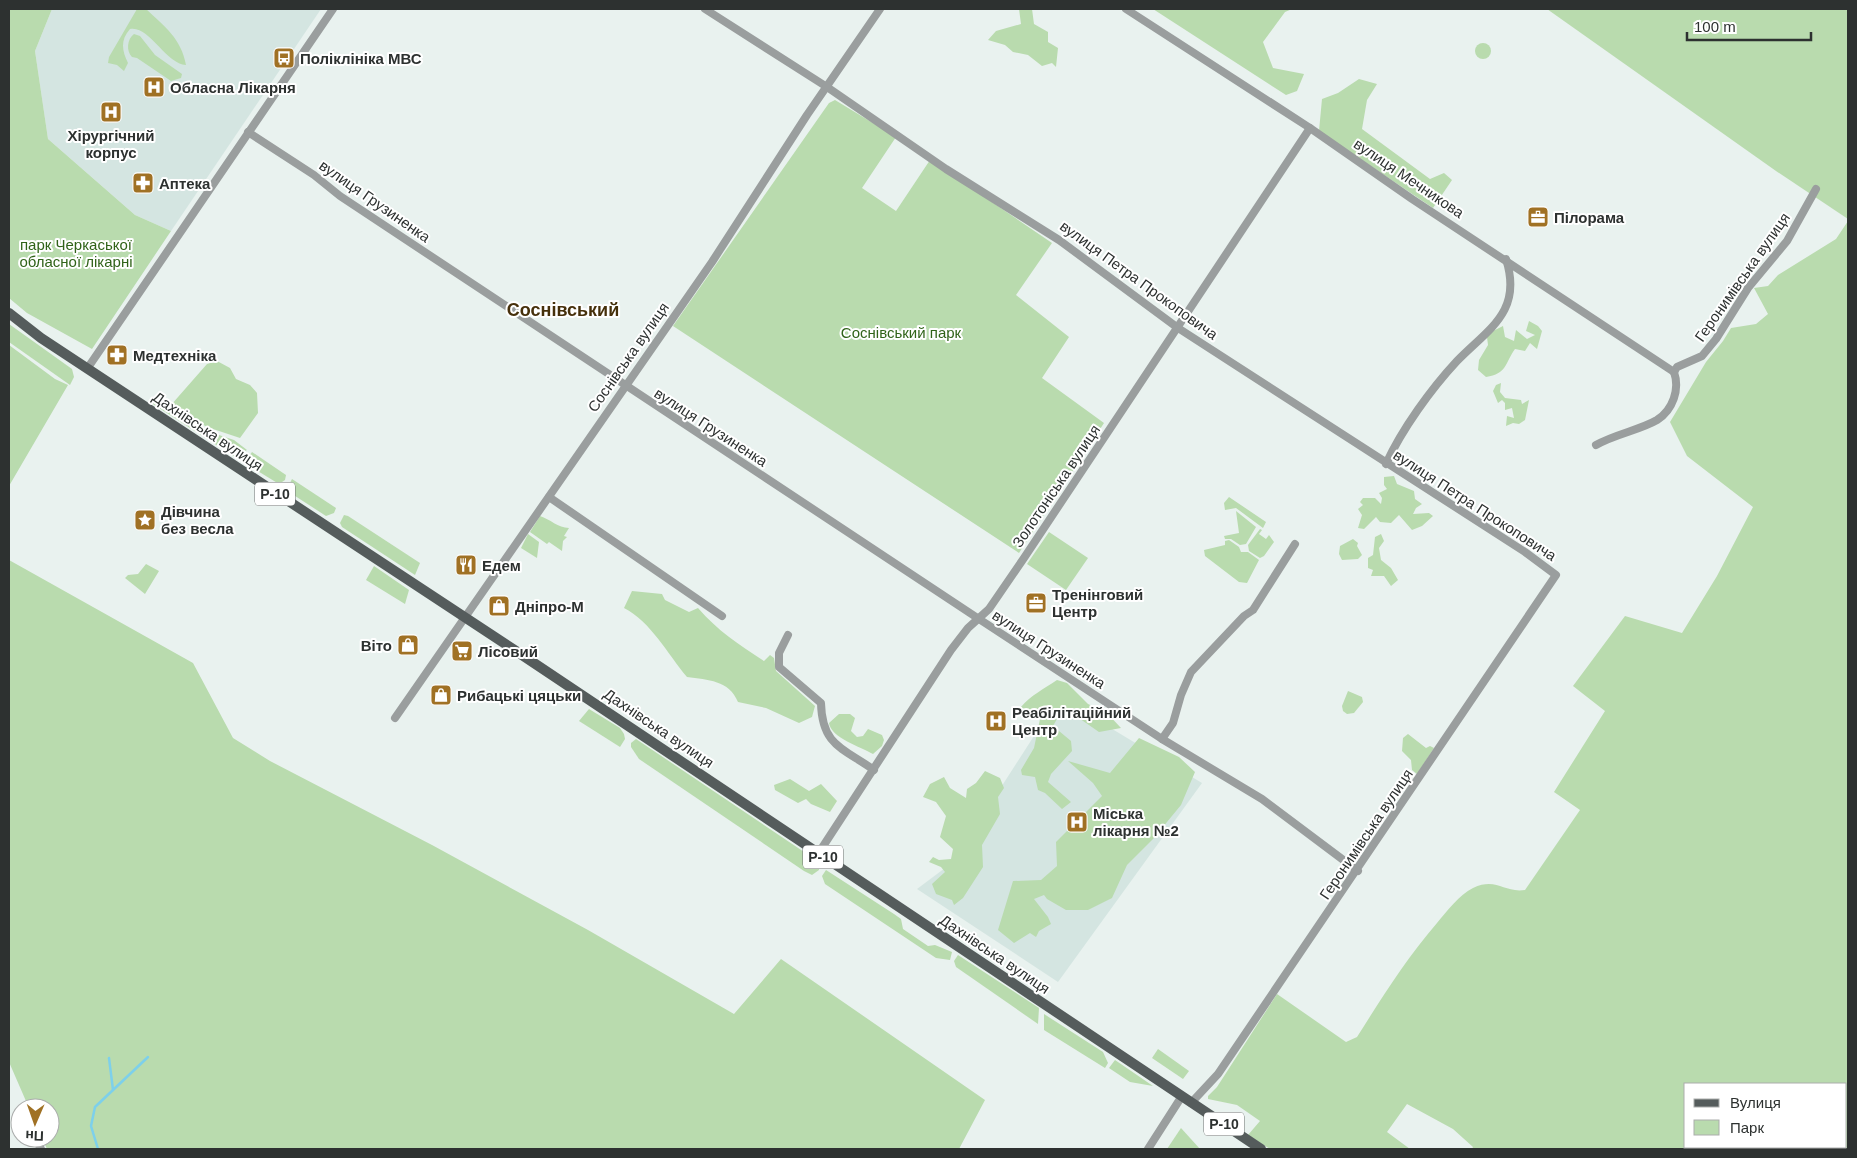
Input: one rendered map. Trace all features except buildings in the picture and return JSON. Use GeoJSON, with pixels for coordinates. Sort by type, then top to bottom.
{"type":"FeatureCollection","features":[{"type":"Feature","properties":{"kind":"main road","name":"Дахнівська вулиця"},"geometry":{"type":"LineString","coordinates":[[9,313],[41,338],[87,369],[329,530],[465,617],[1192,1103]]}},
{"type":"Feature","properties":{"kind":"main road","name":"Р-10"},"geometry":{"type":"LineString","coordinates":[[1192,1103],[1261,1149]]}},
{"type":"Feature","properties":{"kind":"street"},"geometry":{"type":"LineString","coordinates":[[87,369],[333,9]]}},
{"type":"Feature","properties":{"kind":"street","name":"вулиця Петра Прокоповича"},"geometry":{"type":"LineString","coordinates":[[705,9],[1059,240],[1178,328],[1525,552],[1556,575]]}},
{"type":"Feature","properties":{"kind":"street","name":"Соснівська вулиця"},"geometry":{"type":"LineString","coordinates":[[395,718],[712,262],[880,9]]}},
{"type":"Feature","properties":{"kind":"street","name":"вулиця Мечникова"},"geometry":{"type":"LineString","coordinates":[[1126,9],[1310,128],[1412,199],[1674,372]]}},
{"type":"Feature","properties":{"kind":"street","name":"Золотоніська вулиця"},"geometry":{"type":"LineString","coordinates":[[818,854],[951,650],[968,628],[989,609],[1310,128]]}},
{"type":"Feature","properties":{"kind":"street","name":"вулиця Грузиненка"},"geometry":{"type":"LineString","coordinates":[[248,132],[314,175],[340,196],[624,386],[1162,739],[1262,799],[1358,871]]}},
{"type":"Feature","properties":{"kind":"street","name":"Геронимівська вулиця"},"geometry":{"type":"LineString","coordinates":[[1674,372],[1677,367],[1702,356],[1716,340],[1748,288],[1787,241],[1816,189]]}},
{"type":"Feature","properties":{"kind":"street"},"geometry":{"type":"LineString","coordinates":[[1386,464],[1408,424],[1458,361],[1482,340],[1502,313],[1510,291],[1510,271],[1506,260]]}},
{"type":"Feature","properties":{"kind":"street"},"geometry":{"type":"LineString","coordinates":[[1596,445],[1612,436],[1658,419],[1675,398],[1678,389],[1674,372]]}},
{"type":"Feature","properties":{"kind":"street"},"geometry":{"type":"LineString","coordinates":[[549,497],[722,616]]}},
{"type":"Feature","properties":{"kind":"street"},"geometry":{"type":"LineString","coordinates":[[1162,739],[1173,723],[1181,695],[1192,672],[1244,616],[1254,610],[1295,544]]}},
{"type":"Feature","properties":{"kind":"street","name":"Геронимівська вулиця"},"geometry":{"type":"LineString","coordinates":[[1192,1103],[1218,1074],[1358,871],[1556,575]]}},
{"type":"Feature","properties":{"kind":"street"},"geometry":{"type":"LineString","coordinates":[[788,635],[779,653],[779,667],[821,704],[825,732],[832,742],[874,770]]}},
{"type":"Feature","properties":{"kind":"street"},"geometry":{"type":"LineString","coordinates":[[1148,1149],[1171,1116],[1182,1096]]}},
{"type":"Feature","properties":{"kind":"shaded area","name":"Обласна Лікарня"},"geometry":{"type":"Polygon","coordinates":[[[52,9],[321,9],[171,231],[135,215],[48,139],[35,51],[52,9]]]}},
{"type":"Feature","properties":{"kind":"shaded area","name":"Міська лікарня №2"},"geometry":{"type":"Polygon","coordinates":[[[1059,697],[1202,783],[1058,982],[917,889],[953,862],[1059,697]]]}},
{"type":"Feature","properties":{"kind":"green space","name":"парк Черкаської обласної лікарні"},"geometry":{"type":"Polygon","coordinates":[[[9,9],[52,9],[35,51],[48,139],[135,215],[171,231],[92,349],[27,313],[9,298],[9,9]]]}},
{"type":"Feature","properties":{"kind":"green space"},"geometry":{"type":"Polygon","coordinates":[[[137,9],[146,9],[166,28],[180,47],[186,65],[171,58],[151,38],[137,29],[130,29],[123,41],[123,50],[128,63],[124,71],[117,65],[108,63],[109,57],[137,9]]]}},
{"type":"Feature","properties":{"kind":"green space"},"geometry":{"type":"Polygon","coordinates":[[[1019,9],[1032,9],[1034,24],[1048,32],[1048,42],[1058,48],[1056,67],[1052,63],[1042,66],[1028,55],[1013,52],[1005,45],[988,40],[996,31],[1021,24],[1019,9]]]}},
{"type":"Feature","properties":{"kind":"green space"},"geometry":{"type":"Polygon","coordinates":[[[1153,9],[1292,9],[1285,12],[1263,42],[1273,68],[1304,74],[1297,91],[1286,95],[1153,9]]]}},
{"type":"Feature","properties":{"kind":"green space"},"geometry":{"type":"Polygon","coordinates":[[[1547,9],[1848,9],[1848,219],[1776,171],[1547,9]]]}},
{"type":"Feature","properties":{"kind":"green space"},"geometry":{"type":"Polygon","coordinates":[[[134,34],[140,36],[155,55],[182,74],[181,78],[171,81],[137,58],[132,57],[128,45],[134,34]]]}},
{"type":"Feature","properties":{"kind":"green space"},"geometry":{"type":"Polygon","coordinates":[[[1483,43],[1489,45],[1491,51],[1489,57],[1483,59],[1477,57],[1475,51],[1477,45],[1483,43]]]}},
{"type":"Feature","properties":{"kind":"green space"},"geometry":{"type":"Polygon","coordinates":[[[1359,79],[1377,84],[1367,100],[1362,129],[1430,179],[1444,173],[1452,180],[1433,208],[1319,131],[1322,99],[1338,93],[1359,79]]]}},
{"type":"Feature","properties":{"kind":"green space","name":"Соснівський парк"},"geometry":{"type":"Polygon","coordinates":[[[835,100],[896,137],[862,188],[896,211],[930,160],[1052,243],[1016,295],[1069,337],[1042,378],[1104,423],[1019,553],[673,326],[829,103],[835,100]]]}},
{"type":"Feature","properties":{"kind":"green space"},"geometry":{"type":"Polygon","coordinates":[[[1848,221],[1848,1149],[1472,1149],[1473,1147],[1453,1129],[1407,1104],[1387,1132],[1410,1149],[1270,1149],[1248,1135],[1260,1121],[1237,1105],[1208,1099],[1208,1096],[1217,1087],[1277,994],[1346,1042],[1357,1037],[1405,964],[1463,895],[1473,888],[1488,884],[1525,890],[1580,810],[1554,792],[1605,711],[1573,686],[1625,616],[1682,633],[1717,576],[1753,507],[1687,456],[1670,422],[1706,362],[1731,328],[1756,324],[1768,314],[1754,288],[1768,286],[1778,275],[1836,239],[1848,221]]]}},
{"type":"Feature","properties":{"kind":"green space"},"geometry":{"type":"Polygon","coordinates":[[[1529,321],[1538,326],[1542,331],[1537,349],[1530,343],[1525,351],[1515,349],[1502,371],[1493,376],[1486,377],[1478,370],[1479,360],[1488,345],[1487,337],[1493,331],[1503,326],[1505,337],[1514,341],[1516,330],[1527,339],[1535,335],[1526,331],[1529,321]]]}},
{"type":"Feature","properties":{"kind":"green space"},"geometry":{"type":"Polygon","coordinates":[[[9,324],[72,369],[74,377],[70,385],[9,342],[9,324]]]}},
{"type":"Feature","properties":{"kind":"green space"},"geometry":{"type":"Polygon","coordinates":[[[9,345],[55,379],[68,385],[9,486],[9,345]]]}},
{"type":"Feature","properties":{"kind":"green space"},"geometry":{"type":"Polygon","coordinates":[[[217,361],[230,368],[236,379],[250,385],[257,393],[258,413],[240,438],[207,427],[171,405],[207,364],[217,361]]]}},
{"type":"Feature","properties":{"kind":"green space"},"geometry":{"type":"Polygon","coordinates":[[[1501,383],[1500,392],[1505,398],[1521,400],[1522,404],[1529,400],[1525,420],[1519,424],[1513,423],[1506,426],[1507,416],[1514,418],[1512,408],[1505,410],[1505,403],[1502,400],[1498,403],[1493,391],[1496,385],[1501,383]]]}},
{"type":"Feature","properties":{"kind":"green space"},"geometry":{"type":"Polygon","coordinates":[[[151,398],[201,429],[234,440],[247,450],[235,457],[153,404],[151,398]]]}},
{"type":"Feature","properties":{"kind":"green space"},"geometry":{"type":"Polygon","coordinates":[[[252,452],[286,475],[285,480],[279,484],[248,465],[247,459],[252,452]]]}},
{"type":"Feature","properties":{"kind":"green space"},"geometry":{"type":"Polygon","coordinates":[[[1394,476],[1397,484],[1414,491],[1415,499],[1422,504],[1416,508],[1413,514],[1429,513],[1433,516],[1422,526],[1412,530],[1399,515],[1391,523],[1380,522],[1376,517],[1364,529],[1358,528],[1362,515],[1358,509],[1363,505],[1360,502],[1363,498],[1375,498],[1381,504],[1382,498],[1379,493],[1387,489],[1384,485],[1384,477],[1394,476]]]}},
{"type":"Feature","properties":{"kind":"green space"},"geometry":{"type":"Polygon","coordinates":[[[292,479],[336,508],[334,513],[326,516],[289,492],[289,485],[292,479]]]}},
{"type":"Feature","properties":{"kind":"green space"},"geometry":{"type":"Polygon","coordinates":[[[1229,497],[1266,522],[1263,528],[1236,508],[1225,510],[1224,503],[1229,497]]]}},
{"type":"Feature","properties":{"kind":"green space"},"geometry":{"type":"Polygon","coordinates":[[[1236,511],[1256,527],[1246,544],[1240,545],[1231,539],[1225,539],[1224,536],[1239,533],[1236,511]]]}},
{"type":"Feature","properties":{"kind":"green space"},"geometry":{"type":"Polygon","coordinates":[[[344,515],[420,563],[415,575],[342,527],[340,523],[344,515]]]}},
{"type":"Feature","properties":{"kind":"green space"},"geometry":{"type":"Polygon","coordinates":[[[540,516],[561,527],[569,528],[564,536],[567,537],[563,541],[562,551],[549,542],[547,544],[530,532],[540,516]]]}},
{"type":"Feature","properties":{"kind":"green space"},"geometry":{"type":"Polygon","coordinates":[[[1260,529],[1262,530],[1259,534],[1266,539],[1269,535],[1274,542],[1264,556],[1260,558],[1249,551],[1248,545],[1260,529]]]}},
{"type":"Feature","properties":{"kind":"green space"},"geometry":{"type":"Polygon","coordinates":[[[1049,532],[1088,558],[1066,590],[1027,564],[1049,532]]]}},
{"type":"Feature","properties":{"kind":"green space"},"geometry":{"type":"Polygon","coordinates":[[[528,534],[539,542],[537,558],[521,548],[528,534]]]}},
{"type":"Feature","properties":{"kind":"green space"},"geometry":{"type":"Polygon","coordinates":[[[1381,534],[1384,541],[1379,548],[1381,560],[1391,568],[1398,580],[1391,586],[1384,576],[1371,576],[1373,570],[1368,568],[1368,558],[1373,555],[1375,537],[1381,534]]]}},
{"type":"Feature","properties":{"kind":"green space"},"geometry":{"type":"Polygon","coordinates":[[[1353,539],[1358,543],[1357,546],[1362,555],[1358,559],[1342,560],[1339,554],[1340,546],[1353,539]]]}},
{"type":"Feature","properties":{"kind":"green space"},"geometry":{"type":"Polygon","coordinates":[[[1229,540],[1239,547],[1241,552],[1248,552],[1259,560],[1247,583],[1239,582],[1205,556],[1204,550],[1225,545],[1225,541],[1229,540]]]}},
{"type":"Feature","properties":{"kind":"green space"},"geometry":{"type":"Polygon","coordinates":[[[9,560],[193,663],[233,738],[270,761],[432,845],[588,930],[734,1014],[781,959],[985,1100],[959,1149],[47,1149],[60,1148],[60,1098],[25,1098],[9,1062],[9,560]]]}},
{"type":"Feature","properties":{"kind":"green space"},"geometry":{"type":"Polygon","coordinates":[[[146,564],[159,571],[145,594],[125,578],[128,575],[138,574],[146,564]]]}},
{"type":"Feature","properties":{"kind":"green space"},"geometry":{"type":"Polygon","coordinates":[[[374,566],[409,590],[405,604],[366,580],[374,566]]]}},
{"type":"Feature","properties":{"kind":"green space"},"geometry":{"type":"Polygon","coordinates":[[[632,591],[662,594],[665,600],[689,612],[698,608],[737,643],[764,661],[770,655],[774,658],[776,671],[815,706],[812,717],[799,723],[766,708],[738,702],[729,689],[717,682],[687,677],[651,630],[634,614],[624,608],[632,591]]]}},
{"type":"Feature","properties":{"kind":"green space"},"geometry":{"type":"Polygon","coordinates":[[[1057,680],[1067,683],[1088,704],[1106,712],[1121,728],[1099,732],[1073,714],[1062,710],[1053,726],[1071,741],[1072,751],[1051,774],[1048,782],[1071,802],[1062,809],[1045,793],[1038,790],[1035,777],[1022,775],[1021,770],[1034,748],[1040,719],[1021,707],[1033,696],[1057,680]]]}},
{"type":"Feature","properties":{"kind":"green space"},"geometry":{"type":"Polygon","coordinates":[[[1348,691],[1362,697],[1363,702],[1354,713],[1347,714],[1343,711],[1342,706],[1348,691]]]}},
{"type":"Feature","properties":{"kind":"green space"},"geometry":{"type":"Polygon","coordinates":[[[589,709],[620,728],[625,739],[620,747],[579,721],[589,709]]]}},
{"type":"Feature","properties":{"kind":"green space"},"geometry":{"type":"Polygon","coordinates":[[[839,714],[850,714],[855,718],[851,731],[857,737],[863,736],[868,729],[882,735],[884,740],[882,746],[873,754],[841,738],[831,728],[829,723],[839,714]]]}},
{"type":"Feature","properties":{"kind":"green space"},"geometry":{"type":"Polygon","coordinates":[[[1408,734],[1426,748],[1430,746],[1434,748],[1417,774],[1412,770],[1411,760],[1402,751],[1403,738],[1408,734]]]}},
{"type":"Feature","properties":{"kind":"green space"},"geometry":{"type":"Polygon","coordinates":[[[1139,738],[1179,757],[1195,772],[1181,805],[1153,839],[1127,865],[1112,898],[1088,910],[1066,910],[1047,899],[1044,895],[1034,899],[1051,924],[1039,931],[1036,937],[1030,933],[1014,943],[998,930],[1013,881],[1041,880],[1057,866],[1056,842],[1102,796],[1093,783],[1068,761],[1110,773],[1139,738]]]}},
{"type":"Feature","properties":{"kind":"green space"},"geometry":{"type":"Polygon","coordinates":[[[636,739],[819,862],[819,870],[812,875],[804,871],[639,759],[631,747],[631,743],[636,739]]]}},
{"type":"Feature","properties":{"kind":"green space"},"geometry":{"type":"Polygon","coordinates":[[[985,771],[1000,778],[1004,788],[998,797],[1000,814],[982,845],[983,867],[963,898],[954,905],[952,900],[936,894],[932,884],[945,872],[941,867],[929,862],[933,857],[939,860],[951,859],[953,849],[940,837],[946,816],[936,802],[923,797],[930,784],[944,777],[950,788],[966,798],[967,789],[976,783],[985,771]]]}},
{"type":"Feature","properties":{"kind":"green space"},"geometry":{"type":"Polygon","coordinates":[[[790,779],[809,791],[821,784],[837,801],[830,812],[811,804],[806,799],[798,803],[775,790],[774,785],[790,779]]]}},
{"type":"Feature","properties":{"kind":"green space"},"geometry":{"type":"Polygon","coordinates":[[[826,870],[901,919],[903,929],[928,946],[935,945],[952,952],[950,960],[936,958],[825,884],[822,876],[826,870]]]}},
{"type":"Feature","properties":{"kind":"green space"},"geometry":{"type":"Polygon","coordinates":[[[958,955],[1039,1008],[1038,1024],[956,967],[954,961],[958,955]]]}},
{"type":"Feature","properties":{"kind":"green space"},"geometry":{"type":"Polygon","coordinates":[[[1044,1014],[1103,1052],[1108,1063],[1105,1068],[1044,1030],[1044,1014]]]}},
{"type":"Feature","properties":{"kind":"green space"},"geometry":{"type":"Polygon","coordinates":[[[1158,1049],[1189,1071],[1183,1079],[1152,1058],[1158,1049]]]}},
{"type":"Feature","properties":{"kind":"green space"},"geometry":{"type":"Polygon","coordinates":[[[1115,1060],[1153,1086],[1130,1082],[1109,1068],[1115,1060]]]}},
{"type":"Feature","properties":{"kind":"green space"},"geometry":{"type":"Polygon","coordinates":[[[1181,1128],[1200,1149],[1167,1149],[1181,1128]]]}},
{"type":"Feature","properties":{"kind":"waterway"},"geometry":{"type":"LineString","coordinates":[[98,1149],[91,1126],[95,1107],[148,1057]]}},
{"type":"Feature","properties":{"kind":"waterway"},"geometry":{"type":"LineString","coordinates":[[109,1058],[113,1090]]}},
{"type":"Feature","properties":{"kind":"place","name":"Поліклініка МВС"},"geometry":{"type":"Point","coordinates":[284,58]}},
{"type":"Feature","properties":{"kind":"place","name":"Обласна Лікарня"},"geometry":{"type":"Point","coordinates":[154,87]}},
{"type":"Feature","properties":{"kind":"place","name":"Хірургічний корпус"},"geometry":{"type":"Point","coordinates":[111,112]}},
{"type":"Feature","properties":{"kind":"place","name":"Аптека"},"geometry":{"type":"Point","coordinates":[143,183]}},
{"type":"Feature","properties":{"kind":"place","name":"Пілорама"},"geometry":{"type":"Point","coordinates":[1538,217]}},
{"type":"Feature","properties":{"kind":"place","name":"Медтехніка"},"geometry":{"type":"Point","coordinates":[117,355]}},
{"type":"Feature","properties":{"kind":"place","name":"Дівчина без весла"},"geometry":{"type":"Point","coordinates":[145,520]}},
{"type":"Feature","properties":{"kind":"place","name":"Едем"},"geometry":{"type":"Point","coordinates":[466,565]}},
{"type":"Feature","properties":{"kind":"place","name":"Тренінговий Центр"},"geometry":{"type":"Point","coordinates":[1036,603]}},
{"type":"Feature","properties":{"kind":"place","name":"Дніпро-М"},"geometry":{"type":"Point","coordinates":[499,606]}},
{"type":"Feature","properties":{"kind":"place","name":"Віто"},"geometry":{"type":"Point","coordinates":[408,645]}},
{"type":"Feature","properties":{"kind":"place","name":"Лісовий"},"geometry":{"type":"Point","coordinates":[462,651]}},
{"type":"Feature","properties":{"kind":"place","name":"Рибацькі цяцьки"},"geometry":{"type":"Point","coordinates":[441,695]}},
{"type":"Feature","properties":{"kind":"place","name":"Реабілітаційний Центр"},"geometry":{"type":"Point","coordinates":[996,721]}},
{"type":"Feature","properties":{"kind":"place","name":"Міська лікарня №2"},"geometry":{"type":"Point","coordinates":[1077,822]}},
{"type":"Feature","properties":{"kind":"district","name":"Соснівський"},"geometry":{"type":"Point","coordinates":[563,310]}}]}
